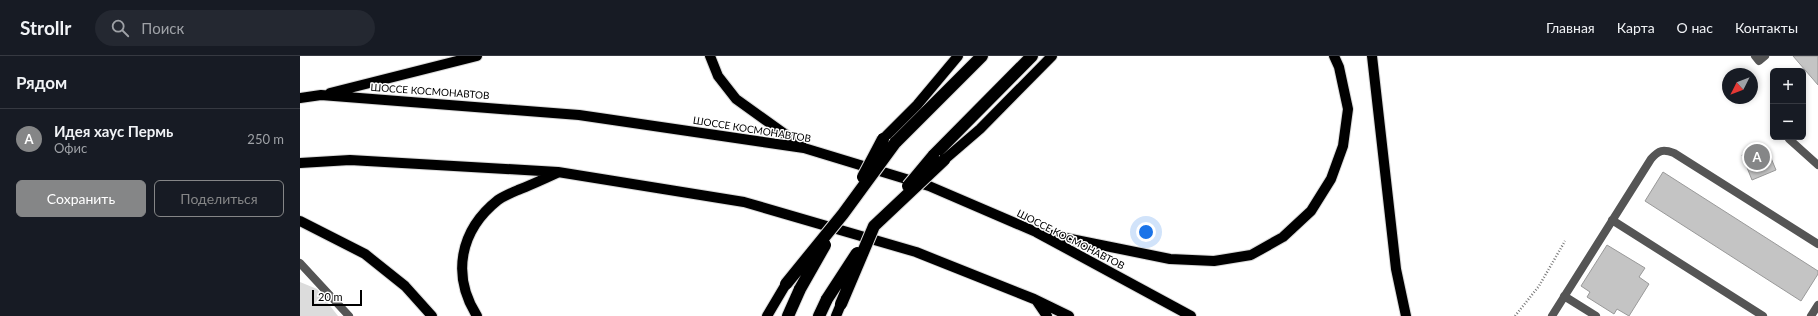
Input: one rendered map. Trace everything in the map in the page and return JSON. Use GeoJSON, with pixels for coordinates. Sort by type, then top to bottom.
{"type":"FeatureCollection","features":[{"type":"Feature","properties":{"kind":"highway"},"geometry":{"type":"LineString","coordinates":[[786,284],[843,214],[896,142],[982,56]]}},
{"type":"Feature","properties":{"kind":"highway"},"geometry":{"type":"LineString","coordinates":[[819,316],[827,299],[874,226],[933,156],[1032,56]]}},
{"type":"Feature","properties":{"kind":"highway"},"geometry":{"type":"LineString","coordinates":[[788,316],[800,289],[843,214],[883,139]]}},
{"type":"Feature","properties":{"kind":"highway"},"geometry":{"type":"LineString","coordinates":[[841,304],[874,226],[944,160]]}},
{"type":"Feature","properties":{"kind":"main road"},"geometry":{"type":"LineString","coordinates":[[321,95],[477,56]]}},
{"type":"Feature","properties":{"kind":"main road"},"geometry":{"type":"LineString","coordinates":[[710,56],[718,76],[736,99],[804,148]]}},
{"type":"Feature","properties":{"kind":"main road"},"geometry":{"type":"LineString","coordinates":[[883,139],[917,105],[958,56]]}},
{"type":"Feature","properties":{"kind":"main road"},"geometry":{"type":"LineString","coordinates":[[944,160],[980,129],[1052,56]]}},
{"type":"Feature","properties":{"kind":"main road"},"geometry":{"type":"LineString","coordinates":[[1036,232],[1170,258],[1214,261],[1251,254],[1283,237],[1311,211],[1332,180],[1343,146],[1348,109],[1339,67],[1334,56]]}},
{"type":"Feature","properties":{"kind":"main road"},"geometry":{"type":"LineString","coordinates":[[1372,56],[1396,269],[1406,316]]}},
{"type":"Feature","properties":{"kind":"main road","name":"ШОССЕ КОСМОНАВТОВ"},"geometry":{"type":"LineString","coordinates":[[300,98],[321,95],[579,115],[804,148],[929,186],[1036,232],[1191,316]]}},
{"type":"Feature","properties":{"kind":"main road"},"geometry":{"type":"LineString","coordinates":[[300,163],[350,160],[558,172],[744,202],[916,252],[1034,298],[1069,316]]}},
{"type":"Feature","properties":{"kind":"main road"},"geometry":{"type":"LineString","coordinates":[[477,316],[464,289],[462,256],[470,231],[484,213],[499,199],[558,172]]}},
{"type":"Feature","properties":{"kind":"main road"},"geometry":{"type":"LineString","coordinates":[[300,220],[364,254],[405,286],[432,316]]}},
{"type":"Feature","properties":{"kind":"main road"},"geometry":{"type":"LineString","coordinates":[[767,316],[786,284]]}},
{"type":"Feature","properties":{"kind":"main road"},"geometry":{"type":"LineString","coordinates":[[1034,298],[1047,316]]}},
{"type":"Feature","properties":{"kind":"main road"},"geometry":{"type":"LineString","coordinates":[[836,316],[841,304]]}},
{"type":"Feature","properties":{"kind":"street"},"geometry":{"type":"LineString","coordinates":[[1790,140],[1818,165]]}},
{"type":"Feature","properties":{"kind":"street"},"geometry":{"type":"LineString","coordinates":[[1552,316],[1651,159],[1658,151],[1665,150],[1674,153],[1818,244]]}},
{"type":"Feature","properties":{"kind":"street"},"geometry":{"type":"LineString","coordinates":[[1612,220],[1763,316]]}},
{"type":"Feature","properties":{"kind":"street"},"geometry":{"type":"LineString","coordinates":[[300,263],[349,316]]}},
{"type":"Feature","properties":{"kind":"street"},"geometry":{"type":"LineString","coordinates":[[1564,296],[1596,316]]}},
{"type":"Feature","properties":{"kind":"street"},"geometry":{"type":"LineString","coordinates":[[1811,316],[1818,305]]}},
{"type":"Feature","properties":{"kind":"path"},"geometry":{"type":"LineString","coordinates":[[1515,316],[1539,286],[1565,241]]}},
{"type":"Feature","properties":{"kind":"shaded area"},"geometry":{"type":"Polygon","coordinates":[[[300,282],[317,289],[338,316],[300,316],[300,282]]]}},
{"type":"Feature","properties":{"kind":"building"},"geometry":{"type":"Polygon","coordinates":[[[1793,56],[1818,56],[1818,85],[1806,71],[1806,68],[1803,68],[1793,56]]]}},
{"type":"Feature","properties":{"kind":"building"},"geometry":{"type":"Polygon","coordinates":[[[1766,146],[1776,170],[1752,180],[1742,155],[1766,146]]]}},
{"type":"Feature","properties":{"kind":"building"},"geometry":{"type":"Polygon","coordinates":[[[1663,172],[1818,271],[1818,274],[1801,301],[1645,201],[1663,172]]]}},
{"type":"Feature","properties":{"kind":"building"},"geometry":{"type":"Polygon","coordinates":[[[1607,245],[1645,268],[1639,277],[1649,284],[1629,316],[1617,309],[1614,314],[1587,297],[1590,292],[1581,286],[1607,245]]]}},
{"type":"Feature","properties":{"kind":"place","name":"Идея хаус Пермь"},"geometry":{"type":"Point","coordinates":[1757,157]}}]}
